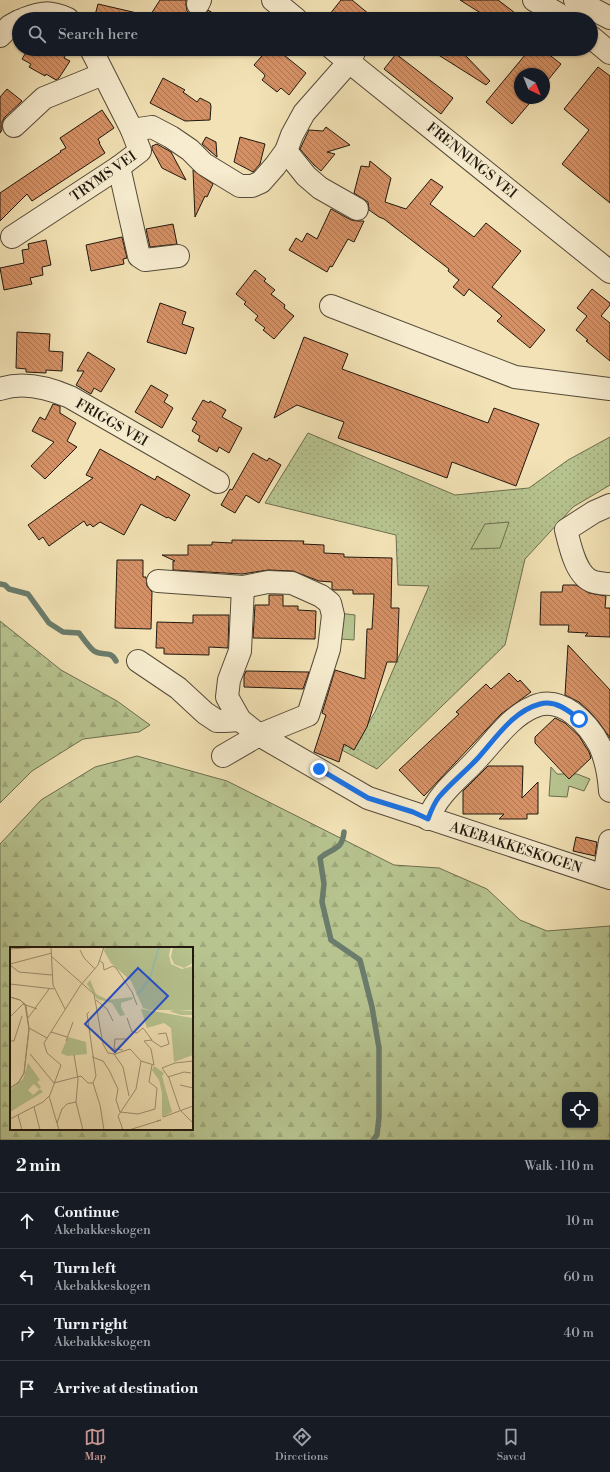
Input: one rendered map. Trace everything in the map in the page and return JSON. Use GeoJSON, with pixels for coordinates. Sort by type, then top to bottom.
{"type":"FeatureCollection","features":[{"type":"Feature","properties":{"kind":"street"},"geometry":{"type":"LineString","coordinates":[[273,0],[288,12]]}},
{"type":"Feature","properties":{"kind":"street"},"geometry":{"type":"LineString","coordinates":[[534,0],[555,12]]}},
{"type":"Feature","properties":{"kind":"street"},"geometry":{"type":"LineString","coordinates":[[575,0],[610,18]]}},
{"type":"Feature","properties":{"kind":"street"},"geometry":{"type":"LineString","coordinates":[[0,36],[12,25]]}},
{"type":"Feature","properties":{"kind":"street"},"geometry":{"type":"LineString","coordinates":[[598,43],[610,53]]}},
{"type":"Feature","properties":{"kind":"street","name":"TRYMS VEI"},"geometry":{"type":"LineString","coordinates":[[12,237],[119,168],[140,151],[132,130],[94,56]]}},
{"type":"Feature","properties":{"kind":"street"},"geometry":{"type":"LineString","coordinates":[[132,130],[152,127],[171,137],[190,150],[204,164],[240,186],[252,186],[261,182],[286,151],[292,135],[304,114],[344,56]]}},
{"type":"Feature","properties":{"kind":"street","name":"FRENNINGS VEI"},"geometry":{"type":"LineString","coordinates":[[350,56],[610,272]]}},
{"type":"Feature","properties":{"kind":"street"},"geometry":{"type":"LineString","coordinates":[[14,126],[44,98],[103,74]]}},
{"type":"Feature","properties":{"kind":"street"},"geometry":{"type":"LineString","coordinates":[[286,151],[306,176],[320,188],[357,209]]}},
{"type":"Feature","properties":{"kind":"street"},"geometry":{"type":"LineString","coordinates":[[119,168],[139,256],[145,260],[178,256]]}},
{"type":"Feature","properties":{"kind":"street"},"geometry":{"type":"LineString","coordinates":[[332,306],[515,377],[610,389]]}},
{"type":"Feature","properties":{"kind":"street","name":"FRIGGS VEI"},"geometry":{"type":"LineString","coordinates":[[0,389],[15,386],[30,386],[54,390],[70,397],[218,482]]}},
{"type":"Feature","properties":{"kind":"street"},"geometry":{"type":"LineString","coordinates":[[610,505],[594,512],[566,530],[573,555],[578,567],[585,577],[593,582],[610,584]]}},
{"type":"Feature","properties":{"kind":"street"},"geometry":{"type":"LineString","coordinates":[[158,580],[244,587],[268,582],[292,583],[321,596],[330,603],[332,615],[328,649],[308,715],[259,735],[223,756]]}},
{"type":"Feature","properties":{"kind":"street","name":"AKEBAKKESKOGEN"},"geometry":{"type":"LineString","coordinates":[[244,587],[240,651],[229,680],[227,697],[240,720],[259,735],[368,798],[607,877],[610,841]]}},
{"type":"Feature","properties":{"kind":"street"},"geometry":{"type":"LineString","coordinates":[[138,661],[178,688],[205,713],[217,721],[240,720]]}},
{"type":"Feature","properties":{"kind":"street"},"geometry":{"type":"LineString","coordinates":[[428,819],[439,798],[478,758],[503,729],[520,714],[542,703],[552,703],[569,711],[591,732],[600,746],[605,759],[610,791]]}},
{"type":"Feature","properties":{"kind":"green space"},"geometry":{"type":"Polygon","coordinates":[[[308,433],[455,495],[529,488],[568,460],[610,437],[610,485],[573,507],[525,559],[505,645],[377,769],[340,749],[361,735],[375,712],[429,586],[398,585],[396,535],[265,503],[308,433]]]}},
{"type":"Feature","properties":{"kind":"green space"},"geometry":{"type":"Polygon","coordinates":[[[509,522],[500,548],[471,549],[485,524],[509,522]]]}},
{"type":"Feature","properties":{"kind":"green space"},"geometry":{"type":"Polygon","coordinates":[[[339,613],[355,615],[354,640],[341,639],[339,613]]]}},
{"type":"Feature","properties":{"kind":"green space"},"geometry":{"type":"Polygon","coordinates":[[[0,621],[61,670],[117,701],[150,725],[139,732],[83,739],[32,771],[0,803],[0,621]]]}},
{"type":"Feature","properties":{"kind":"green space"},"geometry":{"type":"Polygon","coordinates":[[[137,756],[227,781],[394,865],[439,868],[487,889],[520,920],[547,931],[610,926],[610,1140],[0,1140],[0,844],[41,800],[95,767],[137,756]]]}},
{"type":"Feature","properties":{"kind":"green space"},"geometry":{"type":"Polygon","coordinates":[[[551,767],[557,774],[577,774],[590,779],[584,791],[569,786],[567,797],[549,796],[551,767]]]}},
{"type":"Feature","properties":{"kind":"building"},"geometry":{"type":"Polygon","coordinates":[[[160,0],[186,0],[188,12],[152,12],[160,0]]]}},
{"type":"Feature","properties":{"kind":"building"},"geometry":{"type":"Polygon","coordinates":[[[341,0],[352,0],[367,12],[332,12],[341,0]]]}},
{"type":"Feature","properties":{"kind":"building"},"geometry":{"type":"Polygon","coordinates":[[[460,0],[498,0],[514,12],[479,12],[460,0]]]}},
{"type":"Feature","properties":{"kind":"building"},"geometry":{"type":"Polygon","coordinates":[[[98,4],[133,12],[96,12],[98,4]]]}},
{"type":"Feature","properties":{"kind":"building"},"geometry":{"type":"Polygon","coordinates":[[[24,56],[65,56],[64,58],[70,61],[59,78],[56,80],[29,67],[31,64],[22,59],[24,56]]]}},
{"type":"Feature","properties":{"kind":"building"},"geometry":{"type":"Polygon","coordinates":[[[262,56],[285,56],[306,73],[289,95],[281,88],[277,92],[262,80],[265,76],[264,74],[254,65],[262,56]]]}},
{"type":"Feature","properties":{"kind":"building"},"geometry":{"type":"Polygon","coordinates":[[[394,56],[399,56],[453,98],[441,114],[384,69],[394,56]]]}},
{"type":"Feature","properties":{"kind":"building"},"geometry":{"type":"Polygon","coordinates":[[[440,56],[466,56],[490,81],[486,85],[440,56]]]}},
{"type":"Feature","properties":{"kind":"building"},"geometry":{"type":"Polygon","coordinates":[[[524,56],[551,56],[561,64],[550,78],[550,68],[514,68],[524,56]]]}},
{"type":"Feature","properties":{"kind":"building"},"geometry":{"type":"Polygon","coordinates":[[[598,67],[610,76],[610,203],[562,164],[589,130],[564,109],[598,67]]]}},
{"type":"Feature","properties":{"kind":"building"},"geometry":{"type":"Polygon","coordinates":[[[514,68],[514,104],[529,104],[512,124],[486,102],[514,68]]]}},
{"type":"Feature","properties":{"kind":"building"},"geometry":{"type":"Polygon","coordinates":[[[163,78],[185,90],[183,92],[197,102],[200,98],[210,103],[210,120],[185,121],[150,103],[163,78]]]}},
{"type":"Feature","properties":{"kind":"building"},"geometry":{"type":"Polygon","coordinates":[[[7,89],[22,101],[5,117],[2,122],[2,130],[0,133],[0,97],[7,89]]]}},
{"type":"Feature","properties":{"kind":"building"},"geometry":{"type":"Polygon","coordinates":[[[102,110],[114,128],[98,139],[105,153],[32,201],[27,194],[0,221],[0,193],[66,148],[60,138],[102,110]]]}},
{"type":"Feature","properties":{"kind":"building"},"geometry":{"type":"Polygon","coordinates":[[[326,127],[350,145],[327,152],[335,154],[321,171],[300,149],[309,130],[323,131],[326,127]]]}},
{"type":"Feature","properties":{"kind":"building"},"geometry":{"type":"Polygon","coordinates":[[[206,137],[216,142],[217,157],[202,144],[206,137]]]}},
{"type":"Feature","properties":{"kind":"building"},"geometry":{"type":"Polygon","coordinates":[[[240,137],[265,144],[260,164],[253,172],[234,162],[240,137]]]}},
{"type":"Feature","properties":{"kind":"building"},"geometry":{"type":"Polygon","coordinates":[[[157,144],[171,152],[186,180],[162,168],[152,149],[152,146],[157,144]]]}},
{"type":"Feature","properties":{"kind":"building"},"geometry":{"type":"Polygon","coordinates":[[[370,161],[391,178],[385,202],[406,209],[431,179],[443,187],[430,204],[474,237],[486,223],[521,251],[492,287],[545,330],[530,348],[497,321],[502,316],[469,289],[464,296],[453,287],[459,280],[448,271],[449,269],[384,219],[369,210],[368,202],[354,193],[361,166],[369,167],[370,161]]]}},
{"type":"Feature","properties":{"kind":"building"},"geometry":{"type":"Polygon","coordinates":[[[193,170],[213,184],[207,197],[205,196],[195,217],[193,170]]]}},
{"type":"Feature","properties":{"kind":"building"},"geometry":{"type":"Polygon","coordinates":[[[331,209],[351,220],[364,221],[354,242],[348,239],[332,267],[330,266],[327,272],[289,250],[296,238],[302,242],[307,233],[317,239],[331,209]]]}},
{"type":"Feature","properties":{"kind":"building"},"geometry":{"type":"Polygon","coordinates":[[[173,224],[177,244],[150,247],[146,229],[173,224]]]}},
{"type":"Feature","properties":{"kind":"building"},"geometry":{"type":"Polygon","coordinates":[[[122,237],[127,258],[123,259],[124,264],[91,271],[86,245],[122,237]]]}},
{"type":"Feature","properties":{"kind":"building"},"geometry":{"type":"Polygon","coordinates":[[[46,240],[51,265],[42,267],[43,275],[30,278],[32,284],[4,290],[0,268],[24,263],[22,250],[29,249],[28,244],[46,240]]]}},
{"type":"Feature","properties":{"kind":"building"},"geometry":{"type":"Polygon","coordinates":[[[255,270],[266,279],[264,281],[275,290],[271,294],[285,305],[284,308],[294,316],[274,339],[263,330],[265,328],[255,320],[258,316],[244,304],[246,302],[236,294],[255,270]]]}},
{"type":"Feature","properties":{"kind":"building"},"geometry":{"type":"Polygon","coordinates":[[[592,289],[610,303],[601,316],[610,323],[610,361],[586,341],[588,340],[576,330],[587,316],[577,308],[592,289]]]}},
{"type":"Feature","properties":{"kind":"building"},"geometry":{"type":"Polygon","coordinates":[[[160,303],[186,312],[182,324],[194,328],[186,354],[147,342],[160,303]]]}},
{"type":"Feature","properties":{"kind":"building"},"geometry":{"type":"Polygon","coordinates":[[[17,332],[50,334],[49,351],[63,352],[62,371],[46,370],[46,373],[26,372],[26,369],[16,368],[17,332]]]}},
{"type":"Feature","properties":{"kind":"building"},"geometry":{"type":"Polygon","coordinates":[[[304,337],[348,354],[342,369],[488,423],[494,408],[539,424],[516,486],[452,462],[447,478],[338,438],[344,422],[297,405],[274,418],[304,337]]]}},
{"type":"Feature","properties":{"kind":"building"},"geometry":{"type":"Polygon","coordinates":[[[88,352],[115,369],[101,392],[94,388],[91,394],[76,385],[84,371],[77,371],[88,352]]]}},
{"type":"Feature","properties":{"kind":"building"},"geometry":{"type":"Polygon","coordinates":[[[151,385],[168,395],[164,402],[173,408],[162,428],[135,412],[151,385]]]}},
{"type":"Feature","properties":{"kind":"building"},"geometry":{"type":"Polygon","coordinates":[[[203,400],[209,403],[210,401],[226,410],[222,417],[242,428],[229,453],[219,447],[217,452],[198,441],[200,436],[192,431],[197,422],[192,419],[203,400]]]}},
{"type":"Feature","properties":{"kind":"building"},"geometry":{"type":"Polygon","coordinates":[[[53,404],[60,406],[60,413],[76,423],[67,441],[77,447],[45,479],[31,466],[54,442],[32,431],[40,417],[45,420],[53,404]]]}},
{"type":"Feature","properties":{"kind":"building"},"geometry":{"type":"Polygon","coordinates":[[[100,449],[155,480],[157,476],[190,495],[175,521],[141,504],[124,535],[100,522],[93,527],[90,524],[87,526],[84,521],[49,546],[43,537],[39,540],[28,525],[93,478],[86,475],[100,449]]]}},
{"type":"Feature","properties":{"kind":"building"},"geometry":{"type":"Polygon","coordinates":[[[253,453],[267,461],[269,458],[281,465],[259,503],[246,495],[235,513],[221,505],[230,489],[232,490],[253,453]]]}},
{"type":"Feature","properties":{"kind":"building"},"geometry":{"type":"Polygon","coordinates":[[[232,540],[304,541],[303,544],[324,545],[324,553],[344,554],[344,557],[392,558],[391,608],[399,608],[397,662],[387,662],[367,727],[354,750],[344,744],[339,762],[314,752],[326,715],[322,713],[335,670],[365,679],[367,629],[372,629],[374,594],[353,594],[353,590],[334,590],[332,589],[332,582],[319,581],[293,571],[268,570],[242,574],[173,570],[173,561],[175,561],[162,555],[188,555],[188,545],[212,545],[212,542],[232,543],[232,540]]]}},
{"type":"Feature","properties":{"kind":"building"},"geometry":{"type":"Polygon","coordinates":[[[117,560],[143,560],[143,577],[146,577],[147,586],[152,592],[151,629],[115,628],[117,560]]]}},
{"type":"Feature","properties":{"kind":"building"},"geometry":{"type":"Polygon","coordinates":[[[563,585],[576,585],[589,593],[606,596],[605,608],[610,608],[610,637],[585,636],[588,633],[568,632],[569,625],[540,625],[541,592],[562,592],[563,585]]]}},
{"type":"Feature","properties":{"kind":"building"},"geometry":{"type":"Polygon","coordinates":[[[269,595],[283,595],[283,606],[298,606],[298,610],[316,611],[315,639],[253,638],[255,605],[269,605],[269,595]]]}},
{"type":"Feature","properties":{"kind":"building"},"geometry":{"type":"Polygon","coordinates":[[[193,615],[229,615],[228,648],[209,647],[209,655],[164,654],[164,648],[156,648],[157,622],[193,623],[193,615]]]}},
{"type":"Feature","properties":{"kind":"building"},"geometry":{"type":"Polygon","coordinates":[[[568,645],[610,690],[610,738],[589,711],[579,702],[565,695],[568,645]]]}},
{"type":"Feature","properties":{"kind":"building"},"geometry":{"type":"Polygon","coordinates":[[[246,671],[309,672],[303,689],[244,687],[244,676],[246,671]]]}},
{"type":"Feature","properties":{"kind":"building"},"geometry":{"type":"Polygon","coordinates":[[[509,673],[518,682],[520,680],[531,692],[501,714],[424,796],[399,770],[459,714],[456,712],[486,684],[491,689],[509,673]]]}},
{"type":"Feature","properties":{"kind":"building"},"geometry":{"type":"Polygon","coordinates":[[[555,718],[565,723],[579,736],[591,758],[569,779],[535,743],[535,737],[555,718]]]}},
{"type":"Feature","properties":{"kind":"building"},"geometry":{"type":"Polygon","coordinates":[[[488,766],[523,766],[522,798],[538,782],[538,814],[527,814],[527,819],[499,819],[504,814],[463,814],[463,791],[488,766]]]}},
{"type":"Feature","properties":{"kind":"building"},"geometry":{"type":"Polygon","coordinates":[[[576,837],[597,842],[595,856],[573,851],[576,837]]]}},
{"type":"Feature","properties":{"kind":"waterway"},"geometry":{"type":"LineString","coordinates":[[0,584],[5,585],[9,589],[28,594],[49,623],[63,632],[79,633],[94,651],[97,653],[109,654],[114,657],[116,661]]}},
{"type":"Feature","properties":{"kind":"waterway"},"geometry":{"type":"LineString","coordinates":[[344,832],[339,846],[320,858],[324,884],[322,902],[331,940],[360,960],[372,1007],[379,1048],[379,1117],[377,1135],[373,1140]]}},
{"type":"Feature","properties":{"kind":"route"},"geometry":{"type":"LineString","coordinates":[[319,769],[368,798],[413,812],[428,819],[434,804],[439,798],[478,758],[503,729],[524,711],[542,703],[552,703],[561,706],[579,719]]}}]}
